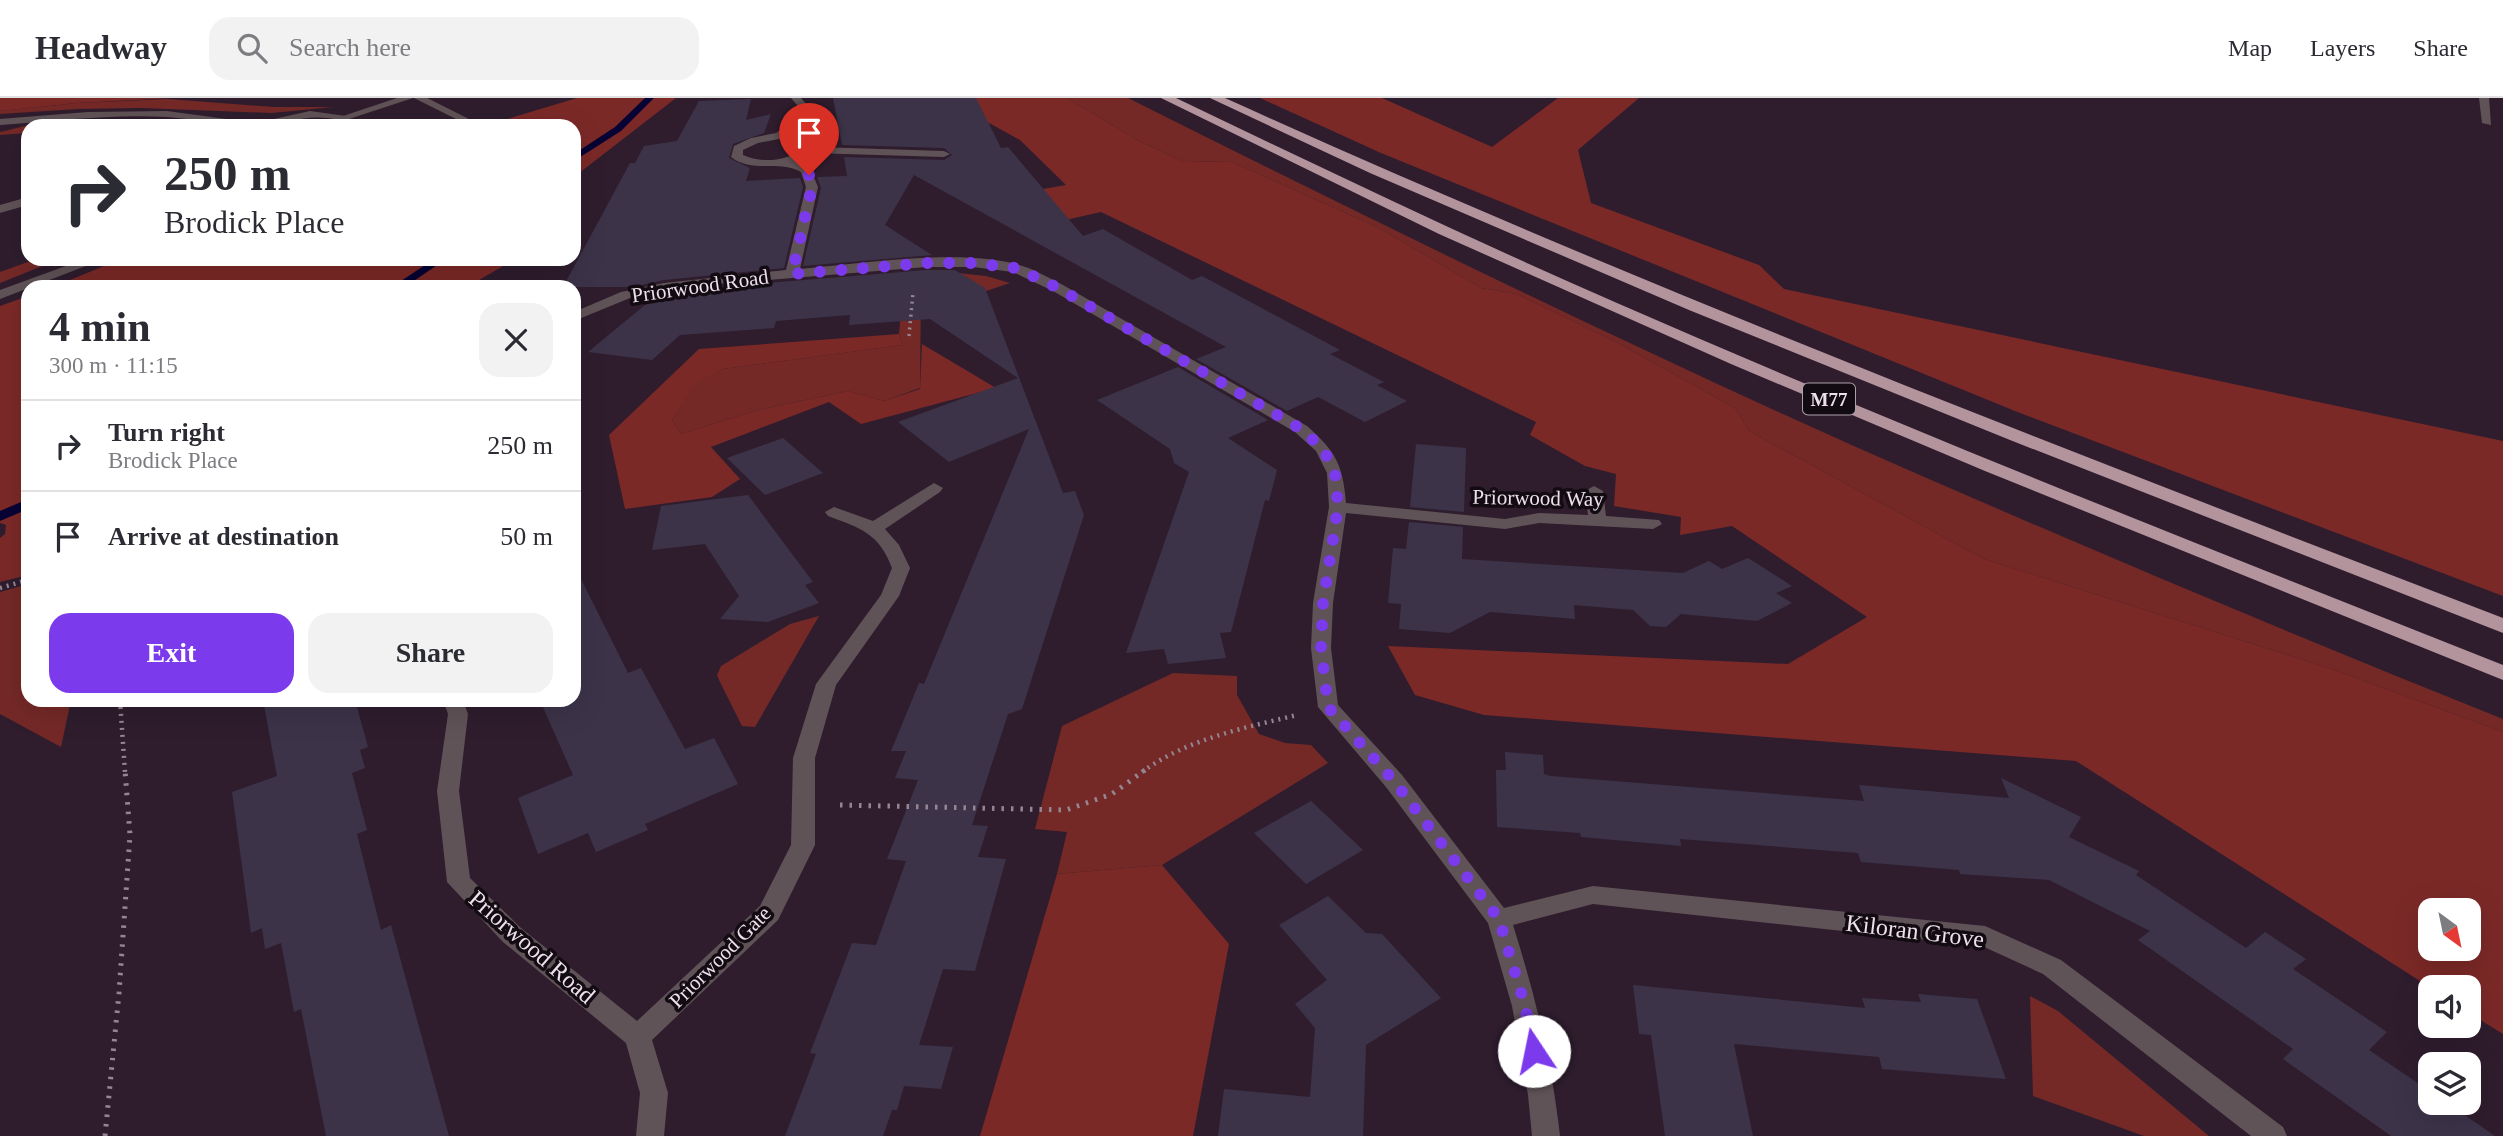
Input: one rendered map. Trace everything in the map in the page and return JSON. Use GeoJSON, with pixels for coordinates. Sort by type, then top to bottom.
{"type":"FeatureCollection","features":[{"type":"Feature","properties":{"kind":"highway","name":"M77"},"geometry":{"type":"LineString","coordinates":[[1167,98],[1484,249],[1728,356],[1874,418],[2503,673]]}},
{"type":"Feature","properties":{"kind":"highway","name":"M77"},"geometry":{"type":"LineString","coordinates":[[1216,98],[1378,172],[1731,323],[2503,626]]}},
{"type":"Feature","properties":{"kind":"street"},"geometry":{"type":"LineString","coordinates":[[350,119],[408,98]]}},
{"type":"Feature","properties":{"kind":"street"},"geometry":{"type":"LineString","coordinates":[[419,98],[464,119]]}},
{"type":"Feature","properties":{"kind":"street"},"geometry":{"type":"LineString","coordinates":[[779,136],[802,120],[802,105],[796,98]]}},
{"type":"Feature","properties":{"kind":"street"},"geometry":{"type":"LineString","coordinates":[[2484,98],[2487,123]]}},
{"type":"Feature","properties":{"kind":"street"},"geometry":{"type":"LineString","coordinates":[[38,119],[167,114],[205,119]]}},
{"type":"Feature","properties":{"kind":"street"},"geometry":{"type":"LineString","coordinates":[[285,119],[300,115],[328,114],[337,119]]}},
{"type":"Feature","properties":{"kind":"street"},"geometry":{"type":"LineString","coordinates":[[0,122],[21,120]]}},
{"type":"Feature","properties":{"kind":"street"},"geometry":{"type":"LineString","coordinates":[[809,150],[811,144],[807,140],[779,136],[745,144],[738,148],[737,157],[764,163],[789,160],[809,150],[943,154]]}},
{"type":"Feature","properties":{"kind":"street"},"geometry":{"type":"LineString","coordinates":[[789,160],[806,170],[812,187],[792,274]]}},
{"type":"Feature","properties":{"kind":"street"},"geometry":{"type":"LineString","coordinates":[[0,209],[21,203]]}},
{"type":"Feature","properties":{"kind":"street","name":"Priorwood Road"},"geometry":{"type":"LineString","coordinates":[[581,314],[626,295],[664,287],[916,264],[973,263],[1016,268],[1058,288],[1301,429],[1323,449],[1335,473],[1338,507],[1323,603],[1321,648],[1328,707]]}},
{"type":"Feature","properties":{"kind":"street"},"geometry":{"type":"LineString","coordinates":[[40,280],[78,266]]}},
{"type":"Feature","properties":{"kind":"street"},"geometry":{"type":"LineString","coordinates":[[0,295],[21,287]]}},
{"type":"Feature","properties":{"kind":"street"},"geometry":{"type":"LineString","coordinates":[[834,512],[876,527],[933,488]]}},
{"type":"Feature","properties":{"kind":"street"},"geometry":{"type":"LineString","coordinates":[[1594,491],[1598,522]]}},
{"type":"Feature","properties":{"kind":"street","name":"Priorwood Way"},"geometry":{"type":"LineString","coordinates":[[1338,507],[1505,524],[1539,518],[1653,524]]}},
{"type":"Feature","properties":{"kind":"street","name":"Priorwood Gate"},"geometry":{"type":"LineString","coordinates":[[638,1037],[769,913],[803,845],[804,758],[826,684],[890,596],[901,568],[891,544],[876,527]]}},
{"type":"Feature","properties":{"kind":"street","name":"Priorwood Road"},"geometry":{"type":"LineString","coordinates":[[456,707],[458,714],[448,792],[458,882],[512,935],[638,1037]]}},
{"type":"Feature","properties":{"kind":"street"},"geometry":{"type":"LineString","coordinates":[[1328,707],[1394,781],[1499,919],[1525,1006],[1542,1095],[1546,1136]]}},
{"type":"Feature","properties":{"kind":"street","name":"Kiloran Grove"},"geometry":{"type":"LineString","coordinates":[[1499,919],[1593,895],[1985,936],[2052,967],[2273,1136]]}},
{"type":"Feature","properties":{"kind":"street"},"geometry":{"type":"LineString","coordinates":[[638,1037],[654,1093],[650,1136]]}},
{"type":"Feature","properties":{"kind":"path"},"geometry":{"type":"LineString","coordinates":[[909,336],[916,264]]}},
{"type":"Feature","properties":{"kind":"path"},"geometry":{"type":"LineString","coordinates":[[0,588],[21,582]]}},
{"type":"Feature","properties":{"kind":"path"},"geometry":{"type":"LineString","coordinates":[[104,1136],[119,993],[130,835],[121,707]]}},
{"type":"Feature","properties":{"kind":"path"},"geometry":{"type":"LineString","coordinates":[[803,804],[1066,810],[1112,794],[1161,758],[1222,734],[1328,707]]}},
{"type":"Feature","properties":{"kind":"shaded area"},"geometry":{"type":"Polygon","coordinates":[[[0,98],[171,98],[77,103],[0,111],[0,98]]]}},
{"type":"Feature","properties":{"kind":"shaded area"},"geometry":{"type":"Polygon","coordinates":[[[577,98],[676,98],[581,172],[581,119],[507,119],[577,98]]]}},
{"type":"Feature","properties":{"kind":"shaded area"},"geometry":{"type":"Polygon","coordinates":[[[944,98],[1067,98],[1139,141],[1182,161],[1232,162],[1379,228],[1481,288],[1517,294],[1618,343],[1735,408],[1749,431],[1984,559],[2329,668],[2503,732],[2503,1034],[2481,1020],[2481,975],[2418,975],[2418,980],[2076,761],[1484,715],[1415,695],[1388,646],[1788,664],[1867,617],[1732,526],[1680,535],[1681,517],[1614,506],[1616,474],[1585,466],[1530,435],[1536,422],[1101,212],[1030,228],[987,199],[1066,185],[1020,140],[944,98]]]}},
{"type":"Feature","properties":{"kind":"shaded area"},"geometry":{"type":"Polygon","coordinates":[[[1067,98],[1128,98],[1622,340],[1922,476],[2284,630],[2503,719],[2503,732],[2329,668],[1984,559],[1749,431],[1735,408],[1618,343],[1517,294],[1481,288],[1379,228],[1232,162],[1182,161],[1139,141],[1067,98]]]}},
{"type":"Feature","properties":{"kind":"shaded area"},"geometry":{"type":"Polygon","coordinates":[[[1260,98],[1382,98],[1492,147],[1558,98],[1639,98],[1578,150],[1591,203],[1759,265],[1784,289],[2503,441],[2503,596],[2020,413],[1381,153],[1260,98]]]}},
{"type":"Feature","properties":{"kind":"shaded area"},"geometry":{"type":"Polygon","coordinates":[[[168,99],[274,107],[333,107],[272,113],[142,108],[0,114],[0,111],[77,103],[168,99]]]}},
{"type":"Feature","properties":{"kind":"shaded area"},"geometry":{"type":"Polygon","coordinates":[[[21,127],[21,134],[0,135],[0,132],[21,127]]]}},
{"type":"Feature","properties":{"kind":"shaded area"},"geometry":{"type":"Polygon","coordinates":[[[21,264],[42,266],[0,283],[0,272],[21,264]]]}},
{"type":"Feature","properties":{"kind":"shaded area"},"geometry":{"type":"Polygon","coordinates":[[[104,266],[503,266],[479,280],[70,280],[104,266]]]}},
{"type":"Feature","properties":{"kind":"shaded area"},"geometry":{"type":"Polygon","coordinates":[[[958,273],[986,276],[1010,283],[977,294],[921,286],[920,388],[884,401],[848,391],[758,410],[681,434],[672,420],[694,384],[722,369],[902,345],[899,334],[904,276],[958,273]]]}},
{"type":"Feature","properties":{"kind":"shaded area"},"geometry":{"type":"Polygon","coordinates":[[[21,298],[21,577],[0,582],[0,538],[5,534],[6,525],[0,523],[0,306],[21,298]]]}},
{"type":"Feature","properties":{"kind":"shaded area"},"geometry":{"type":"Polygon","coordinates":[[[899,334],[902,345],[722,369],[694,385],[672,420],[681,434],[758,410],[848,391],[884,401],[920,389],[922,344],[996,388],[861,424],[829,402],[711,447],[740,479],[712,497],[625,509],[609,435],[699,349],[899,334]]]}},
{"type":"Feature","properties":{"kind":"shaded area"},"geometry":{"type":"Polygon","coordinates":[[[21,586],[21,707],[70,707],[61,747],[0,714],[0,592],[21,586]]]}},
{"type":"Feature","properties":{"kind":"shaded area"},"geometry":{"type":"Polygon","coordinates":[[[819,616],[755,727],[742,726],[717,675],[721,666],[790,624],[819,616]]]}},
{"type":"Feature","properties":{"kind":"shaded area"},"geometry":{"type":"Polygon","coordinates":[[[1173,673],[1237,676],[1237,695],[1259,734],[1285,743],[1311,745],[1328,763],[1162,865],[1057,874],[1067,832],[1035,829],[1062,726],[1173,673]]]}},
{"type":"Feature","properties":{"kind":"shaded area"},"geometry":{"type":"Polygon","coordinates":[[[1162,865],[1229,944],[1193,1136],[980,1136],[1057,874],[1162,865]]]}},
{"type":"Feature","properties":{"kind":"shaded area"},"geometry":{"type":"Polygon","coordinates":[[[2030,996],[2058,1011],[2209,1136],[2144,1136],[2033,1096],[2030,996]]]}},
{"type":"Feature","properties":{"kind":"building"},"geometry":{"type":"Polygon","coordinates":[[[833,98],[976,98],[1001,148],[1008,147],[1083,236],[1103,229],[1192,280],[1202,276],[1340,350],[1330,354],[1384,382],[1377,385],[1407,401],[1365,422],[1318,397],[1287,411],[1196,359],[1226,347],[914,175],[885,225],[932,255],[803,266],[821,188],[817,177],[847,176],[844,157],[944,160],[952,155],[944,148],[842,145],[833,98]]]}},
{"type":"Feature","properties":{"kind":"building"},"geometry":{"type":"Polygon","coordinates":[[[751,99],[746,120],[771,114],[764,133],[733,144],[729,158],[750,168],[746,181],[800,178],[803,187],[784,268],[664,280],[632,287],[581,287],[581,280],[567,280],[574,266],[581,266],[581,254],[630,163],[635,163],[644,146],[677,141],[699,101],[751,99]]]}},
{"type":"Feature","properties":{"kind":"building"},"geometry":{"type":"Polygon","coordinates":[[[955,270],[985,288],[1063,493],[1075,491],[1084,515],[1022,709],[1008,714],[972,825],[988,826],[978,857],[1006,859],[975,971],[943,969],[919,1045],[953,1047],[941,1089],[904,1086],[897,1110],[892,1110],[883,1136],[785,1136],[816,1054],[810,1053],[852,943],[876,945],[906,861],[887,859],[918,780],[895,778],[906,751],[891,751],[919,683],[924,684],[1029,429],[949,462],[898,422],[1018,378],[930,319],[849,325],[850,315],[776,321],[774,328],[680,335],[652,360],[588,352],[657,295],[706,288],[955,270]]]}},
{"type":"Feature","properties":{"kind":"building"},"geometry":{"type":"Polygon","coordinates":[[[1178,367],[1268,420],[1228,438],[1277,470],[1269,501],[1265,500],[1231,632],[1220,633],[1226,658],[1168,664],[1164,649],[1126,653],[1189,472],[1174,463],[1170,449],[1097,400],[1178,367]]]}},
{"type":"Feature","properties":{"kind":"building"},"geometry":{"type":"Polygon","coordinates":[[[783,438],[823,473],[765,495],[727,458],[783,438]]]}},
{"type":"Feature","properties":{"kind":"building"},"geometry":{"type":"Polygon","coordinates":[[[1416,444],[1466,448],[1464,512],[1410,507],[1416,444]]]}},
{"type":"Feature","properties":{"kind":"building"},"geometry":{"type":"Polygon","coordinates":[[[748,495],[813,582],[805,585],[819,603],[768,622],[720,619],[739,596],[705,544],[652,550],[661,506],[748,495]]]}},
{"type":"Feature","properties":{"kind":"building"},"geometry":{"type":"Polygon","coordinates":[[[1409,522],[1463,527],[1462,559],[1683,573],[1709,561],[1722,569],[1748,558],[1792,586],[1776,593],[1792,603],[1757,621],[1681,614],[1666,627],[1650,626],[1633,610],[1574,605],[1575,619],[1490,612],[1450,633],[1399,629],[1401,604],[1388,603],[1393,548],[1406,549],[1409,522]]]}},
{"type":"Feature","properties":{"kind":"building"},"geometry":{"type":"Polygon","coordinates":[[[581,579],[628,673],[641,668],[685,749],[714,738],[738,784],[645,824],[648,830],[596,852],[588,833],[538,854],[518,798],[573,775],[543,707],[581,707],[581,579]]]}},
{"type":"Feature","properties":{"kind":"building"},"geometry":{"type":"Polygon","coordinates":[[[264,707],[357,707],[368,747],[360,750],[365,768],[352,773],[367,830],[357,834],[381,930],[391,925],[449,1136],[326,1136],[301,1009],[294,1012],[281,943],[265,949],[262,928],[251,933],[232,792],[277,776],[264,707]]]}},
{"type":"Feature","properties":{"kind":"building"},"geometry":{"type":"Polygon","coordinates":[[[1505,752],[1543,755],[1544,774],[1551,776],[1864,801],[1859,785],[2009,798],[2001,778],[2081,817],[2069,837],[2139,871],[2136,875],[2246,948],[2265,932],[2306,959],[2293,969],[2387,1032],[2369,1050],[2418,1083],[2418,1115],[2465,1115],[2495,1136],[2391,1136],[2283,1059],[2293,1049],[2138,940],[2150,931],[2049,880],[1960,874],[1959,870],[1861,862],[1858,853],[1680,839],[1681,846],[1581,837],[1580,833],[1497,827],[1496,770],[1506,770],[1505,752]]]}},
{"type":"Feature","properties":{"kind":"building"},"geometry":{"type":"Polygon","coordinates":[[[1311,801],[1363,850],[1306,884],[1254,833],[1311,801]]]}},
{"type":"Feature","properties":{"kind":"building"},"geometry":{"type":"Polygon","coordinates":[[[1328,896],[1366,933],[1382,934],[1441,998],[1366,1045],[1363,1136],[1218,1136],[1224,1089],[1310,1097],[1315,1028],[1295,1004],[1327,980],[1279,925],[1328,896]]]}},
{"type":"Feature","properties":{"kind":"building"},"geometry":{"type":"Polygon","coordinates":[[[1633,985],[1865,1008],[1862,998],[1921,1002],[1918,994],[1977,999],[2006,1079],[1882,1069],[1879,1057],[1734,1044],[1753,1136],[1665,1136],[1651,1035],[1639,1034],[1633,985]]]}},
{"type":"Feature","properties":{"kind":"waterway"},"geometry":{"type":"LineString","coordinates":[[581,153],[618,129],[650,98]]}},
{"type":"Feature","properties":{"kind":"waterway"},"geometry":{"type":"LineString","coordinates":[[409,280],[430,266]]}},
{"type":"Feature","properties":{"kind":"waterway"},"geometry":{"type":"LineString","coordinates":[[0,517],[21,506]]}},
{"type":"Feature","properties":{"kind":"route"},"geometry":{"type":"LineString","coordinates":[[809,175],[812,187],[792,274],[926,263],[973,263],[1016,268],[1058,288],[1279,416],[1301,429],[1323,449],[1335,473],[1338,507],[1323,603],[1321,648],[1328,707],[1394,781],[1499,919],[1525,1006],[1534,1051]]}}]}
